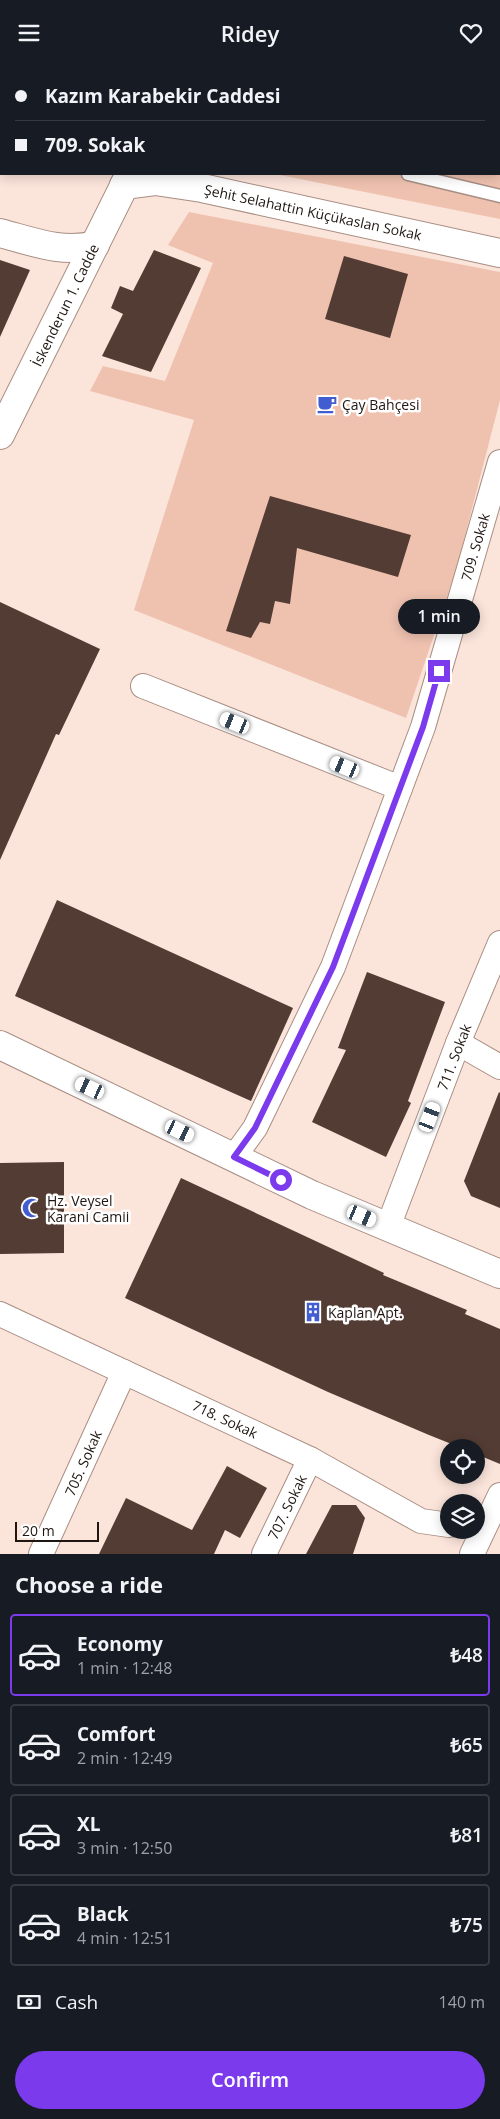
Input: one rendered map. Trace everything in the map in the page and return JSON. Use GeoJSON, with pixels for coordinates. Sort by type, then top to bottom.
{"type":"FeatureCollection","features":[{"type":"Feature","properties":{"kind":"street","name":"İskenderun 1. Cadde"},"geometry":{"type":"LineString","coordinates":[[0,435],[127,180]]}},
{"type":"Feature","properties":{"kind":"street","name":"Şehit Selahattin Küçükaslan Sokak"},"geometry":{"type":"LineString","coordinates":[[127,180],[155,181],[202,188],[500,253]]}},
{"type":"Feature","properties":{"kind":"street"},"geometry":{"type":"LineString","coordinates":[[0,233],[54,247],[77,250],[94,245]]}},
{"type":"Feature","properties":{"kind":"street","name":"709. Sokak"},"geometry":{"type":"LineString","coordinates":[[234,1157],[255,1128],[333,967],[423,727],[498,478]]}},
{"type":"Feature","properties":{"kind":"street"},"geometry":{"type":"LineString","coordinates":[[143,686],[400,788]]}},
{"type":"Feature","properties":{"kind":"street","name":"711. Sokak"},"geometry":{"type":"LineString","coordinates":[[388,1227],[458,1043],[500,943]]}},
{"type":"Feature","properties":{"kind":"street"},"geometry":{"type":"LineString","coordinates":[[458,1043],[500,1067]]}},
{"type":"Feature","properties":{"kind":"street"},"geometry":{"type":"LineString","coordinates":[[0,1045],[312,1195],[500,1274]]}},
{"type":"Feature","properties":{"kind":"street","name":"718. Sokak"},"geometry":{"type":"LineString","coordinates":[[0,1314],[310,1459],[421,1521],[440,1524]]}},
{"type":"Feature","properties":{"kind":"street","name":"705. Sokak"},"geometry":{"type":"LineString","coordinates":[[41,1554],[124,1372]]}},
{"type":"Feature","properties":{"kind":"street","name":"707. Sokak"},"geometry":{"type":"LineString","coordinates":[[264,1554],[310,1459]]}},
{"type":"Feature","properties":{"kind":"street"},"geometry":{"type":"LineString","coordinates":[[472,1554],[492,1513]]}},
{"type":"Feature","properties":{"kind":"lane"},"geometry":{"type":"LineString","coordinates":[[412,175],[500,196]]}},
{"type":"Feature","properties":{"kind":"shaded area"},"geometry":{"type":"Polygon","coordinates":[[[280,175],[500,175],[500,219],[280,175]]]}},
{"type":"Feature","properties":{"kind":"shaded area"},"geometry":{"type":"Polygon","coordinates":[[[189,212],[500,272],[500,400],[457,567],[406,718],[134,610],[194,420],[90,391],[103,366],[165,381],[213,263],[168,245],[189,212]]]}},
{"type":"Feature","properties":{"kind":"building"},"geometry":{"type":"Polygon","coordinates":[[[154,250],[201,268],[151,372],[102,356],[123,314],[111,308],[120,286],[133,291],[154,250]]]}},
{"type":"Feature","properties":{"kind":"building"},"geometry":{"type":"Polygon","coordinates":[[[344,256],[408,274],[390,338],[325,319],[344,256]]]}},
{"type":"Feature","properties":{"kind":"building"},"geometry":{"type":"Polygon","coordinates":[[[0,260],[30,270],[0,337],[0,260]]]}},
{"type":"Feature","properties":{"kind":"building"},"geometry":{"type":"Polygon","coordinates":[[[270,496],[411,535],[398,577],[297,548],[290,604],[275,601],[270,624],[260,622],[251,638],[226,631],[270,496]]]}},
{"type":"Feature","properties":{"kind":"building"},"geometry":{"type":"Polygon","coordinates":[[[0,602],[100,649],[59,735],[56,734],[0,860],[0,602]]]}},
{"type":"Feature","properties":{"kind":"building"},"geometry":{"type":"Polygon","coordinates":[[[57,900],[293,1008],[251,1101],[15,996],[57,900]]]}},
{"type":"Feature","properties":{"kind":"building"},"geometry":{"type":"Polygon","coordinates":[[[367,972],[445,1002],[408,1101],[411,1103],[386,1157],[312,1122],[346,1050],[338,1048],[367,972]]]}},
{"type":"Feature","properties":{"kind":"building"},"geometry":{"type":"Polygon","coordinates":[[[499,1092],[500,1208],[471,1196],[464,1181],[499,1092]]]}},
{"type":"Feature","properties":{"kind":"building","name":"Hz. Veysel Karani Camii"},"geometry":{"type":"Polygon","coordinates":[[[64,1162],[64,1253],[0,1254],[0,1163],[64,1162]]]}},
{"type":"Feature","properties":{"kind":"building"},"geometry":{"type":"Polygon","coordinates":[[[181,1178],[384,1273],[383,1275],[467,1310],[465,1314],[500,1329],[500,1464],[485,1458],[485,1439],[440,1439],[328,1392],[125,1298],[181,1178]]]}},
{"type":"Feature","properties":{"kind":"building"},"geometry":{"type":"Polygon","coordinates":[[[227,1466],[267,1488],[240,1538],[225,1530],[214,1554],[99,1554],[126,1498],[192,1530],[227,1466]]]}},
{"type":"Feature","properties":{"kind":"building"},"geometry":{"type":"Polygon","coordinates":[[[332,1505],[356,1505],[365,1518],[353,1554],[306,1554],[332,1505]]]}},
{"type":"Feature","properties":{"kind":"place","name":"Çay Bahçesi"},"geometry":{"type":"Point","coordinates":[327,404]}},
{"type":"Feature","properties":{"kind":"place","name":"Hz. Veysel Karani Camii"},"geometry":{"type":"Point","coordinates":[32,1208]}},
{"type":"Feature","properties":{"kind":"place","name":"Kaplan Apt."},"geometry":{"type":"Point","coordinates":[313,1312]}},
{"type":"Feature","properties":{"kind":"route"},"geometry":{"type":"LineString","coordinates":[[281,1180],[234,1157],[255,1128],[333,967],[423,727],[439,671]]}}]}
